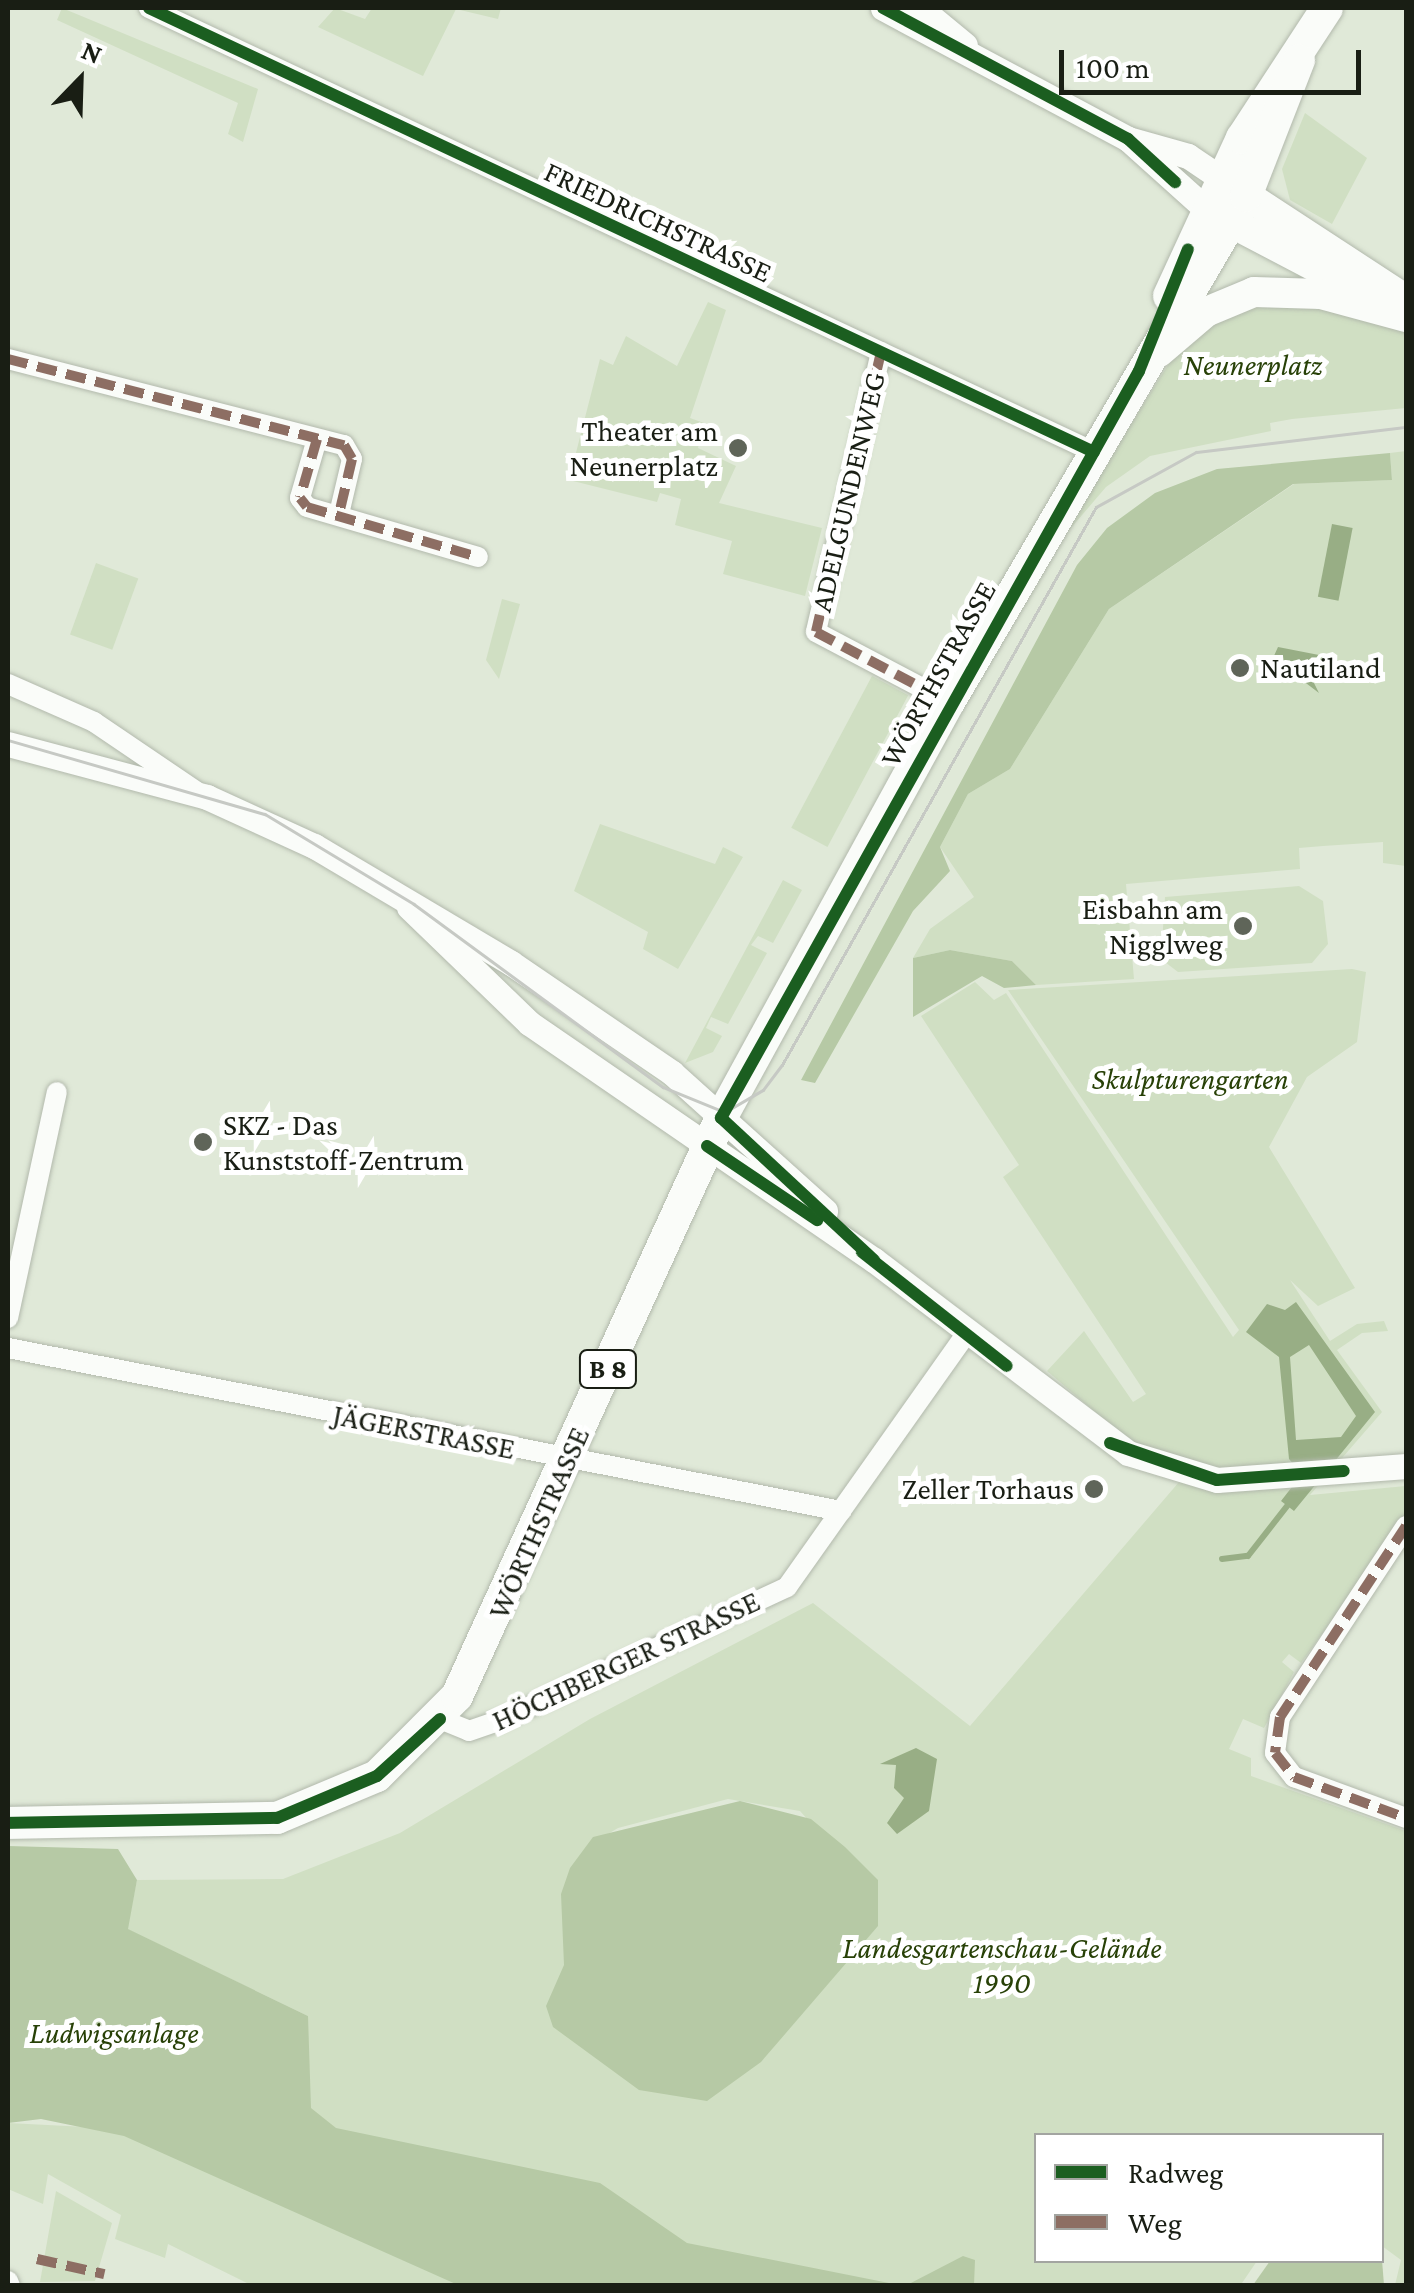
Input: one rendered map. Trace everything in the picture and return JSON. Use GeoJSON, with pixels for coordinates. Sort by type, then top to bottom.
{"type":"FeatureCollection","features":[{"type":"Feature","properties":{"kind":"main road","name":"WÖRTHSTRASSE"},"geometry":{"type":"LineString","coordinates":[[440,1719],[567,1460],[714,1132],[949,702],[1139,371],[1327,8]]}},
{"type":"Feature","properties":{"kind":"main road"},"geometry":{"type":"LineString","coordinates":[[1233,187],[1406,300]]}},
{"type":"Feature","properties":{"kind":"main road","name":"B 8"},"geometry":{"type":"LineString","coordinates":[[1218,218],[1406,314]]}},
{"type":"Feature","properties":{"kind":"main road","name":"B 8"},"geometry":{"type":"LineString","coordinates":[[1139,371],[1206,312],[1242,295],[1322,294],[1406,314]]}},
{"type":"Feature","properties":{"kind":"main road","name":"B 8"},"geometry":{"type":"LineString","coordinates":[[8,1824],[277,1818],[377,1776],[440,1719]]}},
{"type":"Feature","properties":{"kind":"street","name":"FRIEDRICHSTRASSE"},"geometry":{"type":"LineString","coordinates":[[149,8],[1094,452]]}},
{"type":"Feature","properties":{"kind":"street"},"geometry":{"type":"LineString","coordinates":[[883,8],[968,49],[1128,139],[1218,218]]}},
{"type":"Feature","properties":{"kind":"street"},"geometry":{"type":"LineString","coordinates":[[920,8],[968,49]]}},
{"type":"Feature","properties":{"kind":"street"},"geometry":{"type":"LineString","coordinates":[[1128,139],[1188,156],[1233,187]]}},
{"type":"Feature","properties":{"kind":"street","name":"ADELGUNDENWEG"},"geometry":{"type":"LineString","coordinates":[[881,352],[816,632],[949,702]]}},
{"type":"Feature","properties":{"kind":"street"},"geometry":{"type":"LineString","coordinates":[[8,358],[344,445],[352,459],[339,514]]}},
{"type":"Feature","properties":{"kind":"street"},"geometry":{"type":"LineString","coordinates":[[316,439],[300,498],[478,557]]}},
{"type":"Feature","properties":{"kind":"street"},"geometry":{"type":"LineString","coordinates":[[8,684],[94,722],[208,797],[314,846],[409,907],[511,962],[714,1132],[966,1334],[1110,1443],[1180,1473],[1248,1480],[1406,1466]]}},
{"type":"Feature","properties":{"kind":"street"},"geometry":{"type":"LineString","coordinates":[[8,744],[208,797]]}},
{"type":"Feature","properties":{"kind":"street"},"geometry":{"type":"LineString","coordinates":[[409,907],[529,1023],[714,1132]]}},
{"type":"Feature","properties":{"kind":"street"},"geometry":{"type":"LineString","coordinates":[[8,1318],[56,1092]]}},
{"type":"Feature","properties":{"kind":"street","name":"HÖCHBERGER STRASSE"},"geometry":{"type":"LineString","coordinates":[[440,1719],[469,1731],[504,1719],[787,1587],[966,1334]]}},
{"type":"Feature","properties":{"kind":"street","name":"JÄGERSTRASSE"},"geometry":{"type":"LineString","coordinates":[[8,1348],[841,1511]]}},
{"type":"Feature","properties":{"kind":"street"},"geometry":{"type":"LineString","coordinates":[[1406,1526],[1289,1702],[1275,1753],[1294,1778],[1406,1818]]}},
{"type":"Feature","properties":{"kind":"green space"},"geometry":{"type":"Polygon","coordinates":[[[62,8],[258,89],[243,142],[228,134],[238,103],[57,20],[62,8]]]}},
{"type":"Feature","properties":{"kind":"green space"},"geometry":{"type":"Polygon","coordinates":[[[335,8],[365,19],[372,8],[501,8],[498,19],[456,9],[423,76],[318,27],[335,8]]]}},
{"type":"Feature","properties":{"kind":"green space"},"geometry":{"type":"Polygon","coordinates":[[[1305,113],[1367,158],[1332,224],[1290,200],[1282,169],[1305,113]]]}},
{"type":"Feature","properties":{"kind":"green space"},"geometry":{"type":"Polygon","coordinates":[[[708,302],[726,310],[690,418],[704,423],[698,448],[736,466],[719,503],[822,528],[805,596],[723,574],[732,541],[675,525],[681,499],[660,493],[657,502],[569,480],[600,359],[613,365],[626,336],[677,366],[708,302]]]}},
{"type":"Feature","properties":{"kind":"green space","name":"Neunerplatz"},"geometry":{"type":"Polygon","coordinates":[[[1335,305],[1406,333],[1406,408],[1270,423],[1271,431],[1150,456],[1106,487],[1053,549],[1173,357],[1237,306],[1335,305]]]}},
{"type":"Feature","properties":{"kind":"green space","name":"Nautiland"},"geometry":{"type":"Polygon","coordinates":[[[1406,451],[1406,866],[1383,863],[1383,842],[1299,848],[1300,869],[1126,884],[1134,979],[1036,985],[1012,961],[950,950],[913,958],[930,929],[974,897],[940,847],[968,794],[1010,769],[1109,609],[1294,484],[1392,480],[1390,453],[1406,451]]]}},
{"type":"Feature","properties":{"kind":"green space"},"geometry":{"type":"Polygon","coordinates":[[[1390,453],[1392,480],[1293,484],[1109,609],[1010,769],[968,794],[940,847],[950,871],[913,911],[815,1083],[801,1080],[1077,565],[1107,528],[1155,493],[1217,469],[1390,453]]]}},
{"type":"Feature","properties":{"kind":"green space"},"geometry":{"type":"Polygon","coordinates":[[[96,563],[138,578],[112,650],[70,634],[96,563]]]}},
{"type":"Feature","properties":{"kind":"green space"},"geometry":{"type":"Polygon","coordinates":[[[502,599],[520,604],[499,679],[486,660],[502,599]]]}},
{"type":"Feature","properties":{"kind":"green space"},"geometry":{"type":"Polygon","coordinates":[[[872,676],[908,695],[827,847],[791,828],[872,676]]]}},
{"type":"Feature","properties":{"kind":"green space"},"geometry":{"type":"Polygon","coordinates":[[[600,824],[715,864],[723,847],[743,857],[678,969],[643,949],[648,932],[574,891],[600,824]]]}},
{"type":"Feature","properties":{"kind":"green space"},"geometry":{"type":"Polygon","coordinates":[[[783,880],[802,890],[773,943],[758,936],[751,945],[767,953],[728,1024],[711,1017],[706,1028],[722,1036],[713,1052],[685,1063],[783,880]]]}},
{"type":"Feature","properties":{"kind":"green space","name":"Eisbahn am Nigglweg"},"geometry":{"type":"Polygon","coordinates":[[[1299,886],[1323,901],[1328,944],[1312,963],[1178,972],[1161,959],[1165,897],[1299,886]]]}},
{"type":"Feature","properties":{"kind":"green space"},"geometry":{"type":"Polygon","coordinates":[[[950,950],[1012,961],[1036,985],[1004,988],[982,976],[913,1017],[913,958],[950,950]]]}},
{"type":"Feature","properties":{"kind":"green space","name":"Landesgartenschau-Gelände 1990"},"geometry":{"type":"Polygon","coordinates":[[[1352,969],[1366,972],[1357,1042],[1307,1077],[1269,1147],[1355,1288],[1318,1306],[1290,1280],[1330,1341],[1357,1324],[1384,1321],[1388,1331],[1362,1333],[1337,1350],[1382,1412],[1310,1495],[1406,1486],[1406,1517],[1301,1663],[1289,1654],[1282,1662],[1294,1672],[1264,1728],[1243,1719],[1229,1749],[1251,1758],[1251,1776],[1406,1831],[1406,2285],[1395,2285],[1401,2260],[1384,2247],[1384,2133],[1034,2133],[1034,2263],[1256,2263],[1240,2286],[251,2285],[168,2244],[165,2258],[115,2239],[121,2215],[48,2174],[43,2204],[8,2189],[8,2123],[126,2129],[308,2016],[127,1929],[137,1880],[283,1879],[400,1833],[590,1719],[813,1603],[970,1726],[1179,1482],[1181,1459],[1128,1440],[1047,1371],[1084,1331],[1133,1402],[1146,1394],[1003,1177],[1019,1165],[921,1016],[975,982],[994,1000],[1006,993],[1233,1337],[1239,1330],[1008,990],[1352,969]],[[728,1799],[618,1828],[586,1847],[840,1856],[800,1811],[728,1799]]]}},
{"type":"Feature","properties":{"kind":"green space"},"geometry":{"type":"Polygon","coordinates":[[[740,1801],[811,1819],[845,1847],[878,1880],[878,1926],[761,2062],[707,2101],[639,2090],[553,2027],[546,2006],[564,1965],[561,1894],[570,1868],[593,1837],[740,1801]]]}},
{"type":"Feature","properties":{"kind":"green space","name":"Ludwigsanlage"},"geometry":{"type":"Polygon","coordinates":[[[8,1846],[118,1849],[137,1880],[128,1929],[308,2016],[311,2108],[336,2128],[600,2183],[687,2243],[899,2285],[458,2285],[124,2136],[41,2119],[8,2123],[8,1846]]]}},
{"type":"Feature","properties":{"kind":"green space"},"geometry":{"type":"Polygon","coordinates":[[[56,2191],[112,2223],[95,2281],[40,2282],[56,2191]]]}},
{"type":"Feature","properties":{"kind":"green space"},"geometry":{"type":"Polygon","coordinates":[[[963,2256],[975,2260],[974,2285],[907,2285],[963,2256]]]}},
{"type":"Feature","properties":{"kind":"green space"},"geometry":{"type":"Polygon","coordinates":[[[1269,2263],[1382,2263],[1384,2285],[1253,2285],[1269,2263]]]}},
{"type":"Feature","properties":{"kind":"shaded area"},"geometry":{"type":"Polygon","coordinates":[[[1332,524],[1353,528],[1338,601],[1318,597],[1332,524]]]}},
{"type":"Feature","properties":{"kind":"shaded area"},"geometry":{"type":"Polygon","coordinates":[[[1278,647],[1319,655],[1312,679],[1319,693],[1273,658],[1278,647]]]}},
{"type":"Feature","properties":{"kind":"shaded area"},"geometry":{"type":"Polygon","coordinates":[[[1296,1302],[1375,1412],[1294,1511],[1281,1501],[1302,1474],[1289,1459],[1279,1357],[1246,1332],[1267,1304],[1285,1310],[1296,1302]],[[1309,1345],[1290,1357],[1296,1440],[1341,1437],[1356,1416],[1309,1345]]]}},
{"type":"Feature","properties":{"kind":"shaded area"},"geometry":{"type":"Polygon","coordinates":[[[916,1748],[937,1759],[929,1811],[897,1834],[887,1823],[904,1798],[894,1788],[896,1765],[880,1764],[916,1748]]]}},
{"type":"Feature","properties":{"kind":"waterway"},"geometry":{"type":"LineString","coordinates":[[1222,1559],[1248,1556],[1287,1506]]}},
{"type":"Feature","properties":{"kind":"tram line"},"geometry":{"type":"LineString","coordinates":[[8,740],[265,814],[414,904],[663,1087],[725,1112],[763,1090],[782,1065],[1096,507],[1196,452],[1406,427]]}},
{"type":"Feature","properties":{"kind":"marked path"},"geometry":{"type":"LineString","coordinates":[[881,352],[816,632],[949,702]]}},
{"type":"Feature","properties":{"kind":"marked path"},"geometry":{"type":"LineString","coordinates":[[8,359],[344,445],[352,459],[339,514]]}},
{"type":"Feature","properties":{"kind":"marked path"},"geometry":{"type":"LineString","coordinates":[[317,439],[300,498],[307,507],[478,557]]}},
{"type":"Feature","properties":{"kind":"marked path"},"geometry":{"type":"LineString","coordinates":[[1406,1526],[1280,1717],[1275,1753],[1294,1777],[1406,1818]]}},
{"type":"Feature","properties":{"kind":"marked path"},"geometry":{"type":"LineString","coordinates":[[37,2259],[104,2274]]}},
{"type":"Feature","properties":{"kind":"cycle path"},"geometry":{"type":"LineString","coordinates":[[149,8],[1094,452]]}},
{"type":"Feature","properties":{"kind":"cycle path"},"geometry":{"type":"LineString","coordinates":[[883,8],[1128,139],[1175,182]]}},
{"type":"Feature","properties":{"kind":"cycle path"},"geometry":{"type":"LineString","coordinates":[[874,1260],[721,1118],[1139,371],[1188,249]]}},
{"type":"Feature","properties":{"kind":"cycle path"},"geometry":{"type":"LineString","coordinates":[[707,1146],[817,1220]]}},
{"type":"Feature","properties":{"kind":"cycle path"},"geometry":{"type":"LineString","coordinates":[[862,1252],[1007,1366]]}},
{"type":"Feature","properties":{"kind":"cycle path"},"geometry":{"type":"LineString","coordinates":[[1110,1443],[1217,1480],[1344,1471]]}},
{"type":"Feature","properties":{"kind":"cycle path"},"geometry":{"type":"LineString","coordinates":[[8,1823],[277,1818],[377,1776],[440,1719]]}},
{"type":"Feature","properties":{"kind":"place","name":"Theater am Neunerplatz"},"geometry":{"type":"Point","coordinates":[738,448]}},
{"type":"Feature","properties":{"kind":"place","name":"Nautiland"},"geometry":{"type":"Point","coordinates":[1240,668]}},
{"type":"Feature","properties":{"kind":"place","name":"Eisbahn am Nigglweg"},"geometry":{"type":"Point","coordinates":[1243,926]}},
{"type":"Feature","properties":{"kind":"place","name":"SKZ - Das Kunststoff-Zentrum"},"geometry":{"type":"Point","coordinates":[203,1142]}},
{"type":"Feature","properties":{"kind":"place","name":"Zeller Torhaus"},"geometry":{"type":"Point","coordinates":[1094,1489]}},
{"type":"Feature","properties":{"kind":"park label","name":"Skulpturengarten"},"geometry":{"type":"Point","coordinates":[1190,1079]}}]}
